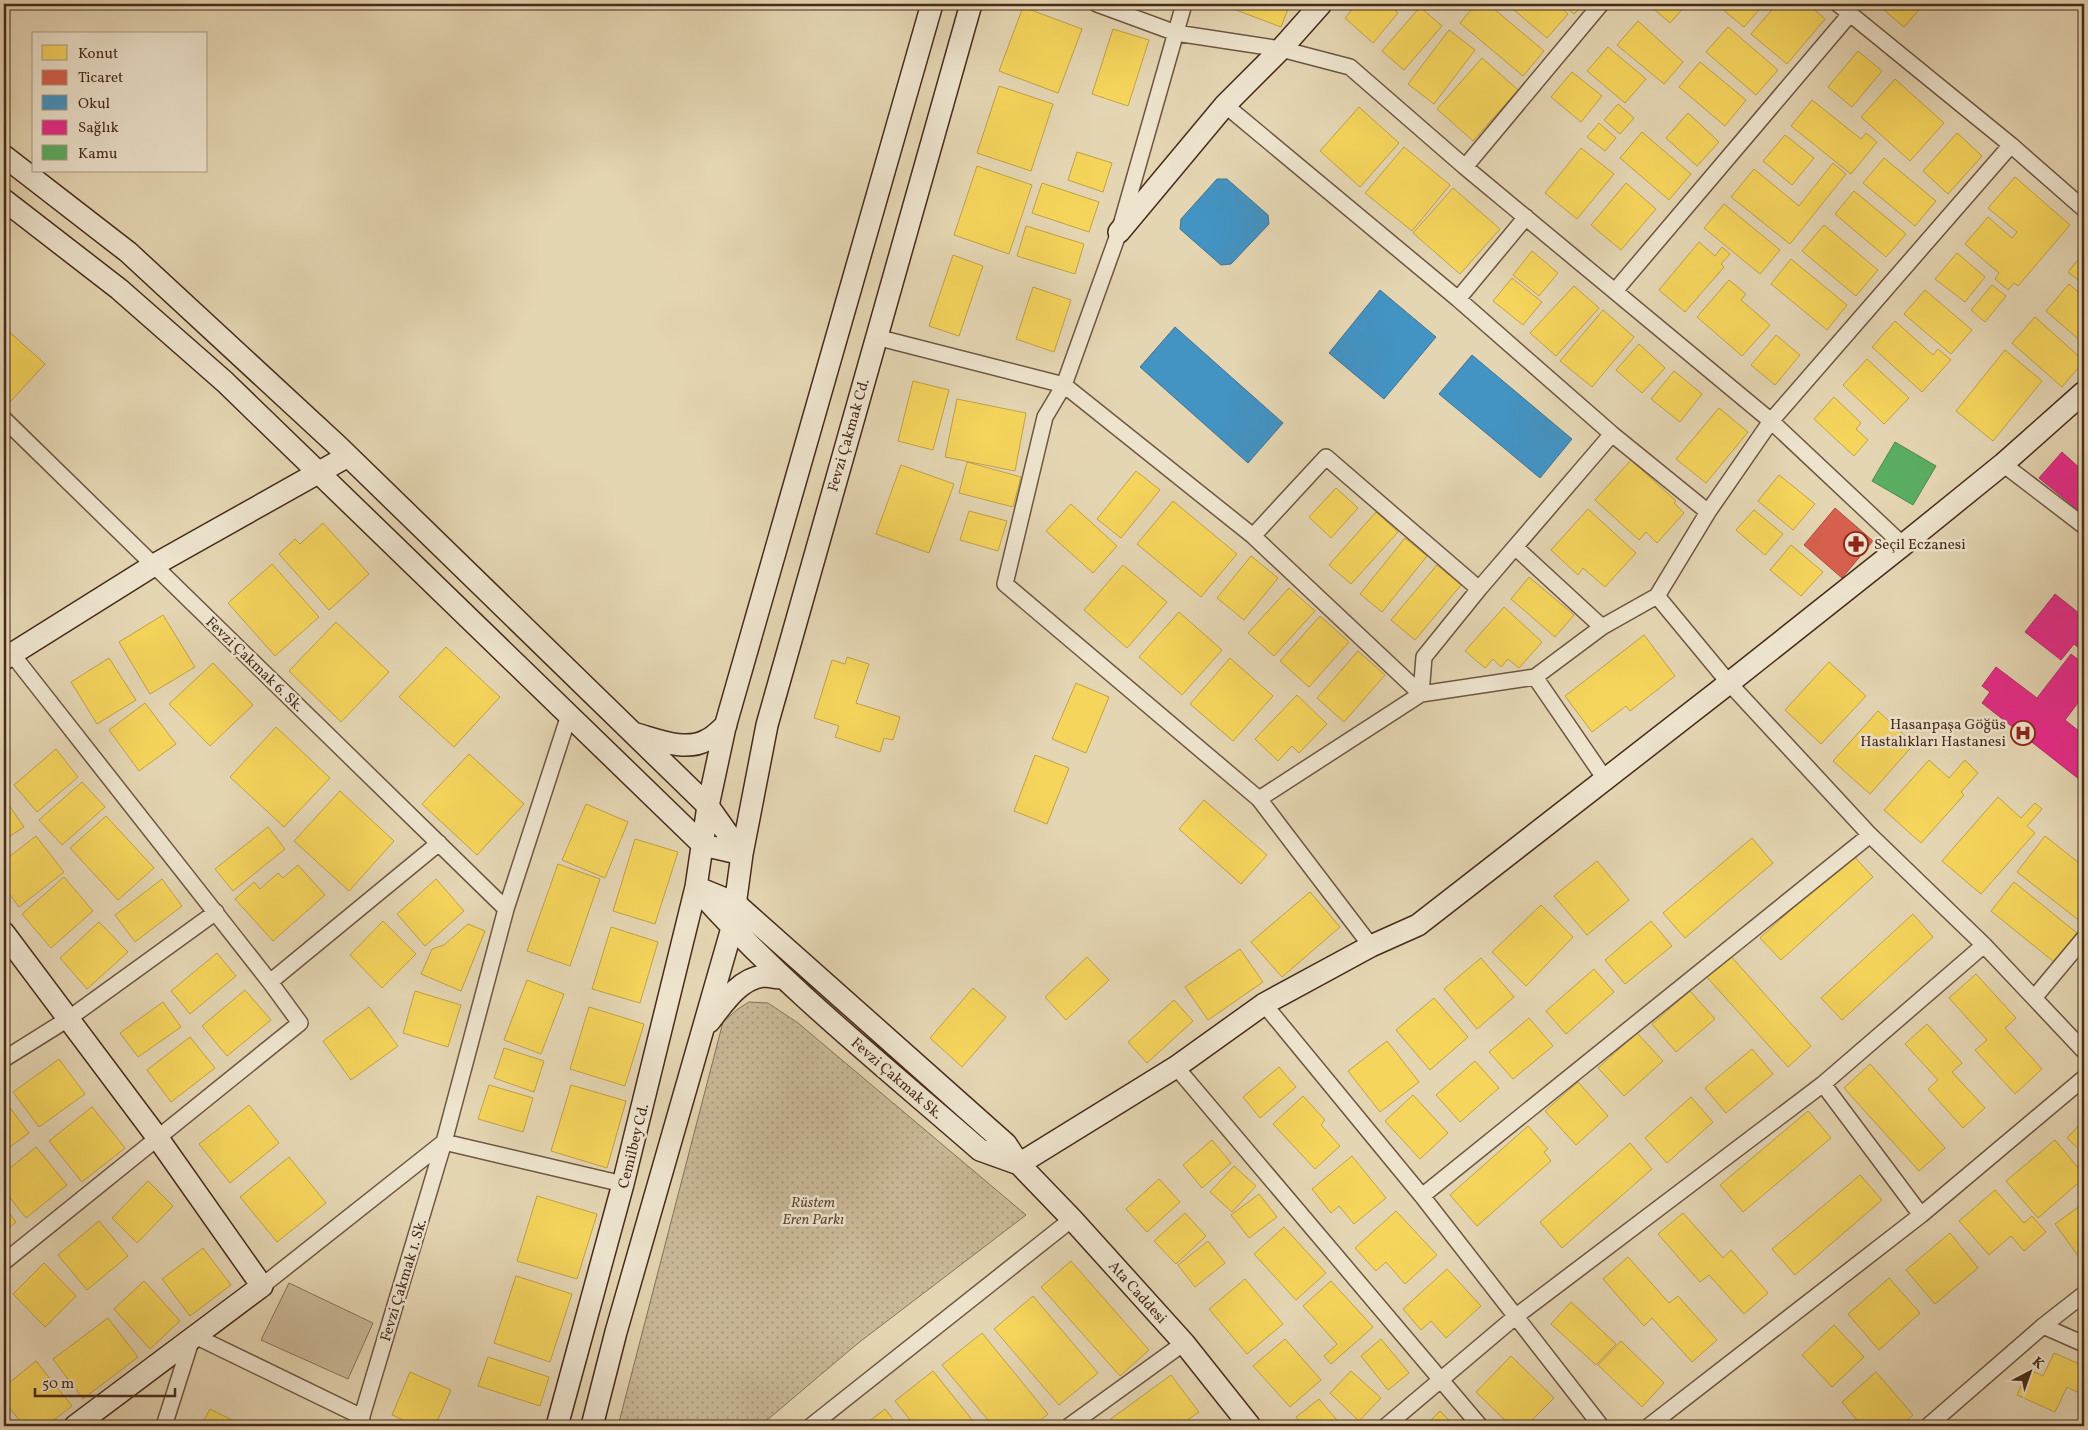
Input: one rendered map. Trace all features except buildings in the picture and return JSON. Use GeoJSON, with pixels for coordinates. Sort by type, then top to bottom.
{"type":"FeatureCollection","features":[{"type":"Feature","properties":{"kind":"street"},"geometry":{"type":"LineString","coordinates":[[701,854],[708,806],[726,725],[932,4]]}},
{"type":"Feature","properties":{"kind":"street","name":"Fevzi Çakmak Cd."},"geometry":{"type":"LineString","coordinates":[[741,862],[767,725],[971,4]]}},
{"type":"Feature","properties":{"kind":"street"},"geometry":{"type":"LineString","coordinates":[[1097,4],[1176,33],[1280,49],[1350,68],[1465,167],[1771,421],[1903,545]]}},
{"type":"Feature","properties":{"kind":"street"},"geometry":{"type":"LineString","coordinates":[[1184,4],[1119,232],[1064,385],[1045,417],[1005,584],[1259,799],[1371,946]]}},
{"type":"Feature","properties":{"kind":"street"},"geometry":{"type":"LineString","coordinates":[[1119,232],[1225,105],[1321,4]]}},
{"type":"Feature","properties":{"kind":"street"},"geometry":{"type":"LineString","coordinates":[[1465,167],[1601,4]]}},
{"type":"Feature","properties":{"kind":"street"},"geometry":{"type":"LineString","coordinates":[[1615,291],[1844,9],[2011,145],[2084,209]]}},
{"type":"Feature","properties":{"kind":"street"},"geometry":{"type":"LineString","coordinates":[[1225,105],[1458,299],[1612,434],[1708,512]]}},
{"type":"Feature","properties":{"kind":"street"},"geometry":{"type":"LineString","coordinates":[[1259,799],[1421,694],[1535,678],[1602,627],[1657,596],[1708,512],[1771,421],[2011,145]]}},
{"type":"Feature","properties":{"kind":"street"},"geometry":{"type":"LineString","coordinates":[[4,156],[128,252],[348,456],[708,806],[741,862],[732,928],[616,1332],[592,1426]]}},
{"type":"Feature","properties":{"kind":"street"},"geometry":{"type":"LineString","coordinates":[[4,200],[140,308],[225,382],[569,715],[701,854],[741,862]]}},
{"type":"Feature","properties":{"kind":"street"},"geometry":{"type":"LineString","coordinates":[[1458,299],[1526,217]]}},
{"type":"Feature","properties":{"kind":"street"},"geometry":{"type":"LineString","coordinates":[[876,337],[1064,385],[1253,536],[1421,694]]}},
{"type":"Feature","properties":{"kind":"street"},"geometry":{"type":"LineString","coordinates":[[1019,1164],[1176,1067],[1264,1004],[1371,946],[1418,925],[1903,545],[2004,464],[2084,392]]}},
{"type":"Feature","properties":{"kind":"street","name":"Fevzi Çakmak 6. Sk."},"geometry":{"type":"LineString","coordinates":[[7,428],[154,565],[506,909]]}},
{"type":"Feature","properties":{"kind":"street"},"geometry":{"type":"LineString","coordinates":[[1421,694],[1424,657],[1479,589],[1612,434]]}},
{"type":"Feature","properties":{"kind":"street"},"geometry":{"type":"LineString","coordinates":[[4,1262],[300,1023],[216,912],[8,657],[154,565],[348,456]]}},
{"type":"Feature","properties":{"kind":"street"},"geometry":{"type":"LineString","coordinates":[[1253,536],[1326,457],[1479,589]]}},
{"type":"Feature","properties":{"kind":"street"},"geometry":{"type":"LineString","coordinates":[[2004,464],[2084,526]]}},
{"type":"Feature","properties":{"kind":"street"},"geometry":{"type":"LineString","coordinates":[[1515,547],[1602,627]]}},
{"type":"Feature","properties":{"kind":"street"},"geometry":{"type":"LineString","coordinates":[[1657,596],[1729,683],[1870,835],[1984,945],[2084,1051]]}},
{"type":"Feature","properties":{"kind":"street"},"geometry":{"type":"LineString","coordinates":[[1535,678],[1605,779]]}},
{"type":"Feature","properties":{"kind":"street","name":"Fevzi Çakmak 1. Sk."},"geometry":{"type":"LineString","coordinates":[[194,1337],[361,1422],[444,1142],[506,909],[569,715]]}},
{"type":"Feature","properties":{"kind":"street"},"geometry":{"type":"LineString","coordinates":[[632,732],[672,744],[692,745],[707,740],[726,725]]}},
{"type":"Feature","properties":{"kind":"street"},"geometry":{"type":"LineString","coordinates":[[1422,1196],[1870,835]]}},
{"type":"Feature","properties":{"kind":"street"},"geometry":{"type":"LineString","coordinates":[[270,982],[439,843]]}},
{"type":"Feature","properties":{"kind":"street","name":"Cemilbey Cd."},"geometry":{"type":"LineString","coordinates":[[557,1426],[624,1184],[696,887],[701,854]]}},
{"type":"Feature","properties":{"kind":"street"},"geometry":{"type":"LineString","coordinates":[[696,887],[736,902]]}},
{"type":"Feature","properties":{"kind":"street","name":"Fevzi Çakmak Sk."},"geometry":{"type":"LineString","coordinates":[[696,887],[732,928],[783,978],[980,1150],[1019,1164]]}},
{"type":"Feature","properties":{"kind":"street","name":"Ata Caddesi"},"geometry":{"type":"LineString","coordinates":[[736,902],[1006,1144],[1019,1164],[1072,1219],[1184,1343],[1250,1426]]}},
{"type":"Feature","properties":{"kind":"street"},"geometry":{"type":"LineString","coordinates":[[4,1059],[68,1018],[216,912]]}},
{"type":"Feature","properties":{"kind":"street"},"geometry":{"type":"LineString","coordinates":[[4,933],[157,1137],[262,1286]]}},
{"type":"Feature","properties":{"kind":"street"},"geometry":{"type":"LineString","coordinates":[[2034,998],[2084,938]]}},
{"type":"Feature","properties":{"kind":"street"},"geometry":{"type":"LineString","coordinates":[[1386,1426],[1515,1317],[1823,1084],[1984,945]]}},
{"type":"Feature","properties":{"kind":"street"},"geometry":{"type":"LineString","coordinates":[[703,1030],[724,1002],[744,983],[762,976],[783,978]]}},
{"type":"Feature","properties":{"kind":"street"},"geometry":{"type":"LineString","coordinates":[[1264,1004],[1422,1196],[1601,1426]]}},
{"type":"Feature","properties":{"kind":"street"},"geometry":{"type":"LineString","coordinates":[[1176,1067],[1480,1426]]}},
{"type":"Feature","properties":{"kind":"street"},"geometry":{"type":"LineString","coordinates":[[1649,1426],[1921,1215],[2084,1078]]}},
{"type":"Feature","properties":{"kind":"street"},"geometry":{"type":"LineString","coordinates":[[1823,1084],[1921,1215]]}},
{"type":"Feature","properties":{"kind":"street"},"geometry":{"type":"LineString","coordinates":[[75,1426],[262,1286],[444,1142],[624,1184]]}},
{"type":"Feature","properties":{"kind":"street"},"geometry":{"type":"LineString","coordinates":[[811,1426],[1072,1219]]}},
{"type":"Feature","properties":{"kind":"street"},"geometry":{"type":"LineString","coordinates":[[1928,1426],[2043,1326],[2084,1294]]}},
{"type":"Feature","properties":{"kind":"street"},"geometry":{"type":"LineString","coordinates":[[2043,1326],[2084,1344]]}},
{"type":"Feature","properties":{"kind":"street"},"geometry":{"type":"LineString","coordinates":[[164,1426],[194,1337]]}},
{"type":"Feature","properties":{"kind":"street"},"geometry":{"type":"LineString","coordinates":[[1070,1426],[1184,1343]]}},
{"type":"Feature","properties":{"kind":"green space","name":"Rüstem Eren Parkı"},"geometry":{"type":"Polygon","coordinates":[[[749,1002],[768,1003],[798,1023],[1026,1215],[857,1344],[760,1426],[618,1426],[723,1022],[749,1002]]]}},
{"type":"Feature","properties":{"kind":"green space"},"geometry":{"type":"Polygon","coordinates":[[[289,1283],[373,1323],[348,1379],[261,1340],[289,1283]]]}},
{"type":"Feature","properties":{"kind":"place","name":"Seçil Eczanesi"},"geometry":{"type":"Point","coordinates":[1856,544]}},
{"type":"Feature","properties":{"kind":"place","name":"Hasanpaşa Göğüs Hastalıkları Hastanesi"},"geometry":{"type":"Point","coordinates":[2023,733]}}]}
